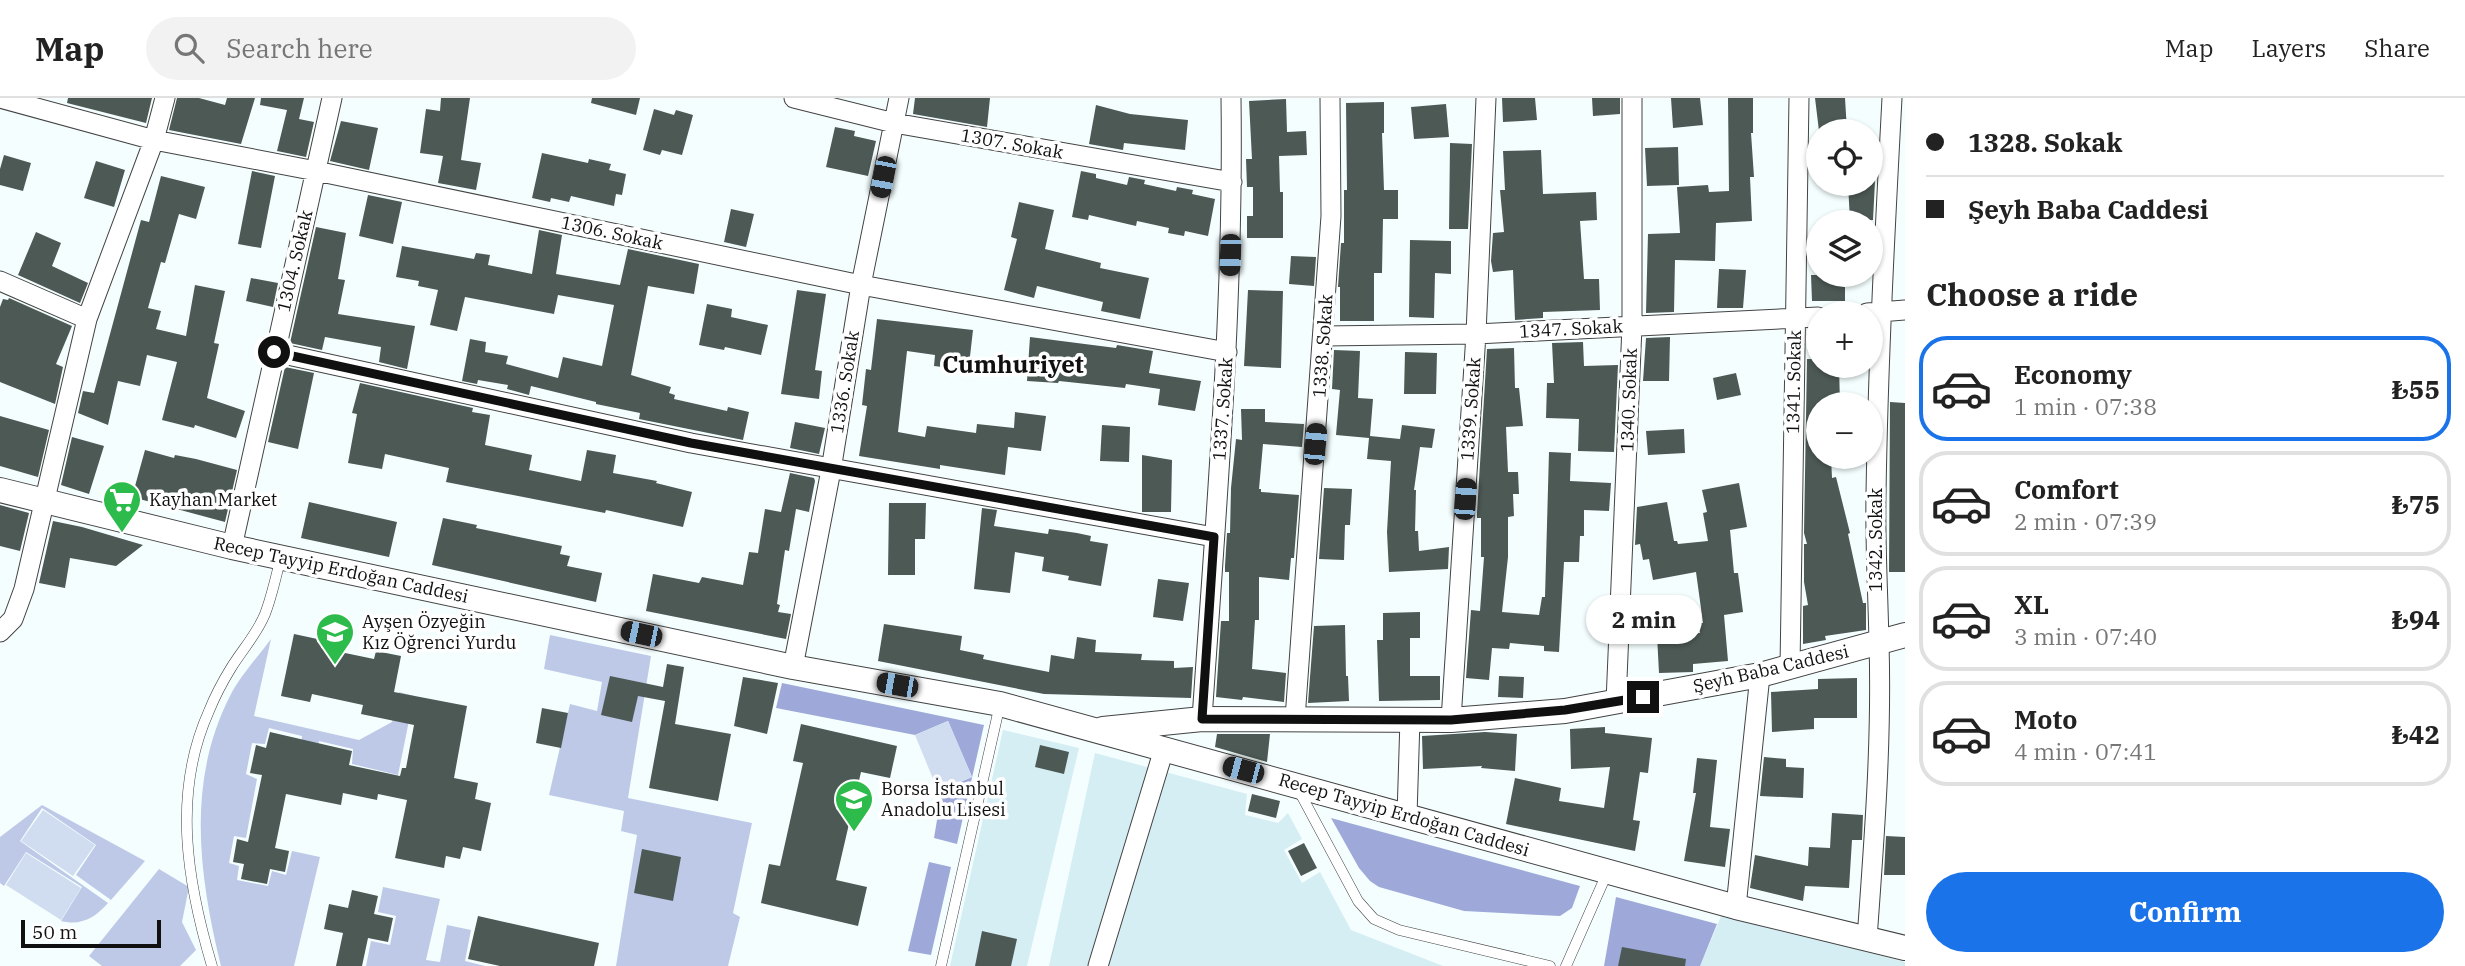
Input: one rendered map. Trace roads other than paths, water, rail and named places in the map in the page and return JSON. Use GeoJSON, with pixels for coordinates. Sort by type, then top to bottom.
{"type":"FeatureCollection","features":[{"type":"Feature","properties":{"kind":"street","name":"1306. Sokak"},"geometry":{"type":"LineString","coordinates":[[0,98],[154,140],[860,285],[1227,352]]}},
{"type":"Feature","properties":{"kind":"street"},"geometry":{"type":"LineString","coordinates":[[0,632],[13,619],[18,607],[87,318],[154,140],[165,98]]}},
{"type":"Feature","properties":{"kind":"street","name":"1304. Sokak"},"geometry":{"type":"LineString","coordinates":[[232,547],[332,98]]}},
{"type":"Feature","properties":{"kind":"street","name":"1307. Sokak"},"geometry":{"type":"LineString","coordinates":[[794,98],[894,123],[1232,182]]}},
{"type":"Feature","properties":{"kind":"street","name":"1336. Sokak"},"geometry":{"type":"LineString","coordinates":[[793,667],[831,470],[860,285],[899,98]]}},
{"type":"Feature","properties":{"kind":"street","name":"1337. Sokak"},"geometry":{"type":"LineString","coordinates":[[1202,719],[1227,352],[1232,182],[1231,98]]}},
{"type":"Feature","properties":{"kind":"street","name":"1338. Sokak"},"geometry":{"type":"LineString","coordinates":[[1295,719],[1324,336],[1332,167],[1330,98]]}},
{"type":"Feature","properties":{"kind":"street","name":"1339. Sokak"},"geometry":{"type":"LineString","coordinates":[[1451,720],[1476,334],[1486,98]]}},
{"type":"Feature","properties":{"kind":"street","name":"1340. Sokak"},"geometry":{"type":"LineString","coordinates":[[1616,702],[1632,326],[1632,98]]}},
{"type":"Feature","properties":{"kind":"street","name":"1341. Sokak"},"geometry":{"type":"LineString","coordinates":[[1790,667],[1799,98]]}},
{"type":"Feature","properties":{"kind":"street","name":"1342. Sokak"},"geometry":{"type":"LineString","coordinates":[[1875,301],[1892,98]]}},
{"type":"Feature","properties":{"kind":"street"},"geometry":{"type":"LineString","coordinates":[[0,281],[87,318]]}},
{"type":"Feature","properties":{"kind":"street"},"geometry":{"type":"LineString","coordinates":[[1883,312],[1905,310]]}},
{"type":"Feature","properties":{"kind":"street","name":"1347. Sokak"},"geometry":{"type":"LineString","coordinates":[[1324,336],[1476,334],[1806,318]]}},
{"type":"Feature","properties":{"kind":"street"},"geometry":{"type":"LineString","coordinates":[[274,352],[558,416],[831,470],[1214,537]]}},
{"type":"Feature","properties":{"kind":"street","name":"1342. Sokak"},"geometry":{"type":"LineString","coordinates":[[1867,939],[1876,794],[1879,643],[1875,378]]}},
{"type":"Feature","properties":{"kind":"street","name":"Recep Tayyip Erdoğan Caddesi"},"geometry":{"type":"LineString","coordinates":[[0,490],[232,547],[793,667],[1000,704],[1736,906],[1905,948]]}},
{"type":"Feature","properties":{"kind":"street","name":"Şeyh Baba Caddesi"},"geometry":{"type":"LineString","coordinates":[[1092,730],[1202,719],[1451,720],[1529,715],[1760,675],[1905,635]]}},
{"type":"Feature","properties":{"kind":"street"},"geometry":{"type":"LineString","coordinates":[[1736,906],[1760,675]]}},
{"type":"Feature","properties":{"kind":"street"},"geometry":{"type":"LineString","coordinates":[[1407,816],[1410,719]]}},
{"type":"Feature","properties":{"kind":"street"},"geometry":{"type":"LineString","coordinates":[[1098,966],[1164,749]]}},
{"type":"Feature","properties":{"kind":"lane"},"geometry":{"type":"LineString","coordinates":[[212,966],[198,912],[189,858],[186,820],[188,778],[193,751],[209,710],[230,669],[265,614],[281,557]]}},
{"type":"Feature","properties":{"kind":"lane"},"geometry":{"type":"LineString","coordinates":[[941,966],[1000,704]]}},
{"type":"Feature","properties":{"kind":"lane"},"geometry":{"type":"LineString","coordinates":[[1295,784],[1358,901],[1374,919],[1399,930],[1550,966]]}},
{"type":"Feature","properties":{"kind":"lane"},"geometry":{"type":"LineString","coordinates":[[1566,966],[1608,871]]}},
{"type":"Feature","properties":{"kind":"place","name":"Kayhan Market"},"geometry":{"type":"Point","coordinates":[122,534]}},
{"type":"Feature","properties":{"kind":"place","name":"Ayşen Özyeğin Kız Öğrenci Yurdu"},"geometry":{"type":"Point","coordinates":[335,666]}},
{"type":"Feature","properties":{"kind":"place","name":"Borsa İstanbul Anadolu Lisesi"},"geometry":{"type":"Point","coordinates":[854,833]}},
{"type":"Feature","properties":{"kind":"district","name":"Cumhuriyet"},"geometry":{"type":"Point","coordinates":[1013,365]}}]}
